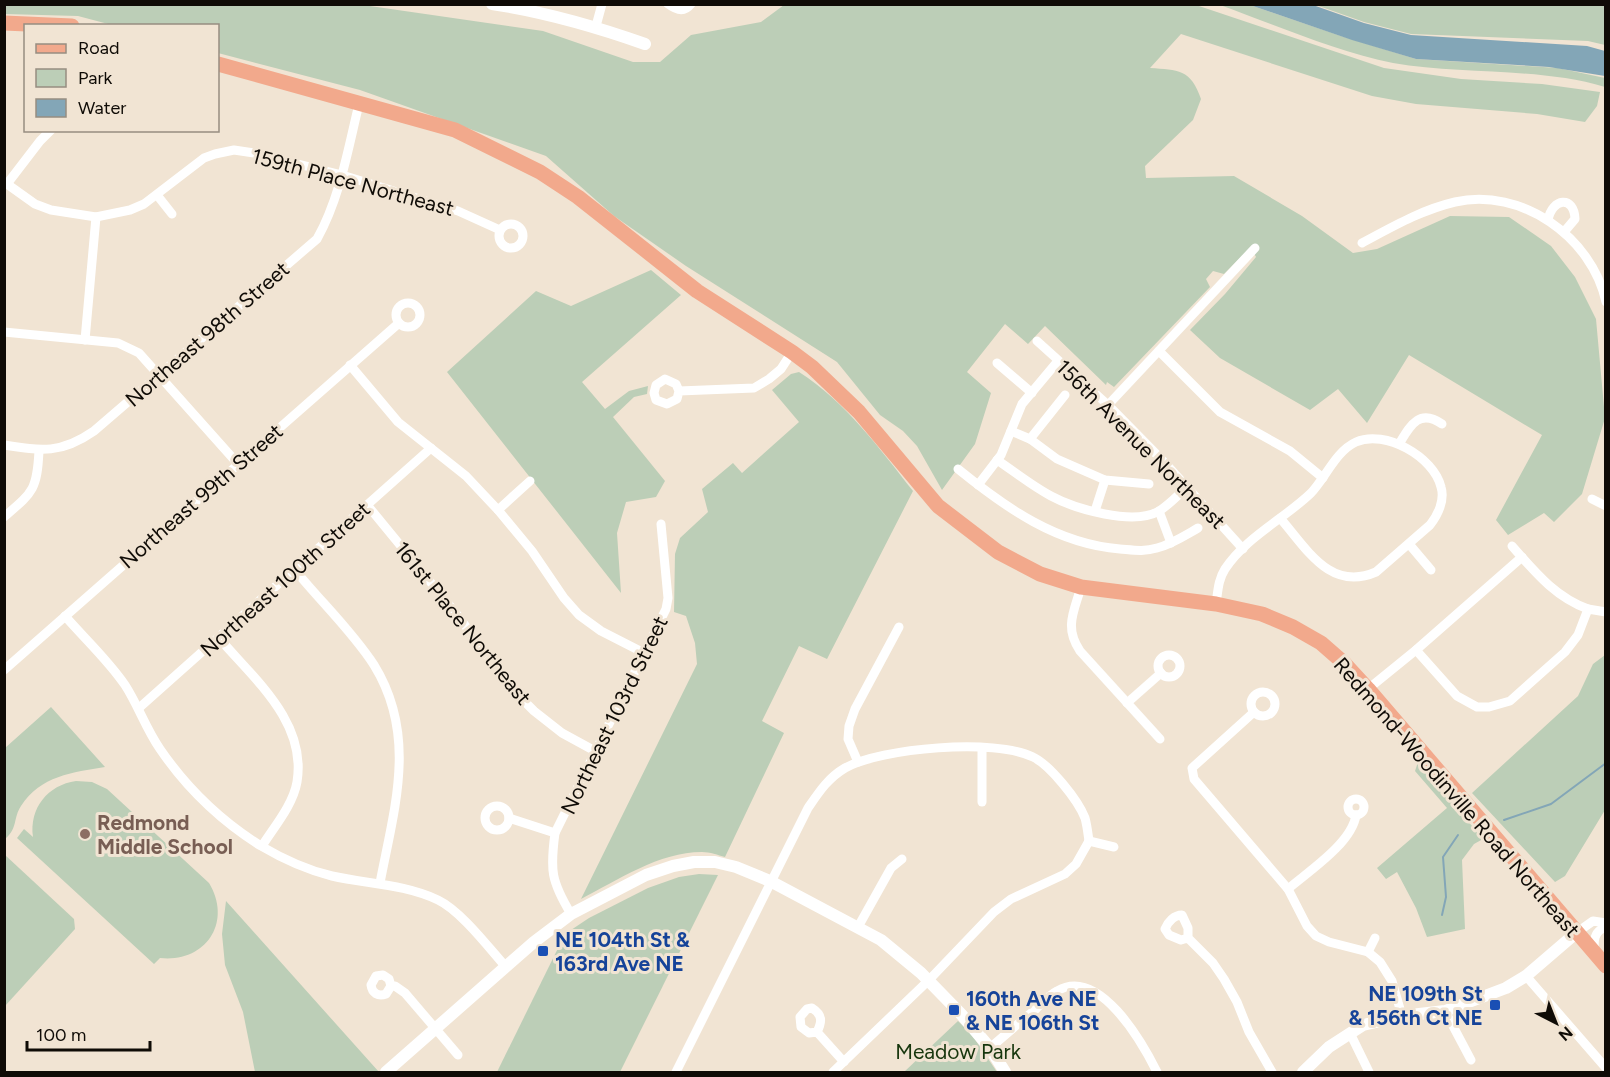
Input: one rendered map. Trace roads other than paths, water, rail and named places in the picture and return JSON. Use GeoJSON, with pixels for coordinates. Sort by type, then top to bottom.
{"type":"FeatureCollection","features":[{"type":"Feature","properties":{"kind":"main road"},"geometry":{"type":"LineString","coordinates":[[4,23],[27,24]]}},
{"type":"Feature","properties":{"kind":"main road","name":"Redmond-Woodinville Road Northeast"},"geometry":{"type":"LineString","coordinates":[[219,64],[455,130],[540,172],[578,196],[697,291],[813,367],[844,396],[938,506],[998,552],[1018,564],[1040,574],[1081,587],[1216,604],[1262,614],[1293,627],[1321,643],[1368,689],[1600,960]]}},
{"type":"Feature","properties":{"kind":"street"},"geometry":{"type":"LineString","coordinates":[[492,4],[550,14],[645,44]]}},
{"type":"Feature","properties":{"kind":"street"},"geometry":{"type":"LineString","coordinates":[[596,27],[602,4]]}},
{"type":"Feature","properties":{"kind":"street"},"geometry":{"type":"LineString","coordinates":[[668,4],[677,10],[688,8],[691,4]]}},
{"type":"Feature","properties":{"kind":"street","name":"Northeast 98th Street"},"geometry":{"type":"LineString","coordinates":[[4,445],[39,451],[62,448],[79,442],[316,239],[323,227],[342,175],[359,104]]}},
{"type":"Feature","properties":{"kind":"street"},"geometry":{"type":"LineString","coordinates":[[49,132],[6,184],[35,204],[51,210],[96,217],[130,210],[157,195],[172,214]]}},
{"type":"Feature","properties":{"kind":"street","name":"159th Place Northeast"},"geometry":{"type":"LineString","coordinates":[[157,195],[204,158],[234,150],[342,175],[458,211],[500,230]]}},
{"type":"Feature","properties":{"kind":"street"},"geometry":{"type":"LineString","coordinates":[[1362,243],[1420,213],[1457,202],[1491,201],[1518,207],[1548,220],[1564,232],[1594,270],[1605,302]]}},
{"type":"Feature","properties":{"kind":"street"},"geometry":{"type":"LineString","coordinates":[[1548,220],[1555,204],[1562,202],[1569,204],[1575,211],[1575,219],[1564,232]]}},
{"type":"Feature","properties":{"kind":"street"},"geometry":{"type":"LineString","coordinates":[[85,340],[96,217]]}},
{"type":"Feature","properties":{"kind":"street"},"geometry":{"type":"LineString","coordinates":[[1108,405],[1255,248]]}},
{"type":"Feature","properties":{"kind":"street","name":"Northeast 99th Street"},"geometry":{"type":"LineString","coordinates":[[4,670],[399,323]]}},
{"type":"Feature","properties":{"kind":"street"},"geometry":{"type":"LineString","coordinates":[[4,332],[129,347],[139,353],[159,374],[238,464]]}},
{"type":"Feature","properties":{"kind":"street","name":"156th Avenue Northeast"},"geometry":{"type":"LineString","coordinates":[[1037,341],[1108,405],[1243,549]]}},
{"type":"Feature","properties":{"kind":"street"},"geometry":{"type":"LineString","coordinates":[[1159,351],[1221,412],[1290,451],[1323,478]]}},
{"type":"Feature","properties":{"kind":"street"},"geometry":{"type":"LineString","coordinates":[[679,391],[754,388],[781,369],[792,352]]}},
{"type":"Feature","properties":{"kind":"street"},"geometry":{"type":"LineString","coordinates":[[978,485],[997,460],[1022,404],[1058,361]]}},
{"type":"Feature","properties":{"kind":"street"},"geometry":{"type":"LineString","coordinates":[[997,363],[1032,393]]}},
{"type":"Feature","properties":{"kind":"street"},"geometry":{"type":"LineString","coordinates":[[350,365],[398,422],[466,476],[498,510],[532,551],[564,598],[579,615],[601,631],[646,654]]}},
{"type":"Feature","properties":{"kind":"street"},"geometry":{"type":"LineString","coordinates":[[1030,439],[1065,395]]}},
{"type":"Feature","properties":{"kind":"street"},"geometry":{"type":"LineString","coordinates":[[1399,444],[1410,426],[1420,418],[1433,418],[1442,424]]}},
{"type":"Feature","properties":{"kind":"street"},"geometry":{"type":"LineString","coordinates":[[1011,431],[1030,439],[1057,459],[1105,480],[1149,484]]}},
{"type":"Feature","properties":{"kind":"street"},"geometry":{"type":"LineString","coordinates":[[1216,604],[1220,578],[1232,560],[1243,549],[1280,518],[1310,494],[1345,449],[1357,442],[1369,438],[1382,438],[1399,444],[1426,463],[1435,473],[1442,489],[1441,503],[1436,517],[1425,531],[1376,572],[1366,576],[1346,578],[1329,570],[1280,518]]}},
{"type":"Feature","properties":{"kind":"street","name":"Northeast 100th Street"},"geometry":{"type":"LineString","coordinates":[[139,708],[368,506],[430,448]]}},
{"type":"Feature","properties":{"kind":"street"},"geometry":{"type":"LineString","coordinates":[[4,517],[30,494],[36,484],[39,451]]}},
{"type":"Feature","properties":{"kind":"street"},"geometry":{"type":"LineString","coordinates":[[997,460],[1052,497],[1095,512],[1134,517],[1149,516],[1159,511],[1186,487]]}},
{"type":"Feature","properties":{"kind":"street"},"geometry":{"type":"LineString","coordinates":[[958,469],[1038,526],[1099,548],[1140,551],[1155,549],[1198,528]]}},
{"type":"Feature","properties":{"kind":"street"},"geometry":{"type":"LineString","coordinates":[[1095,512],[1105,480]]}},
{"type":"Feature","properties":{"kind":"street"},"geometry":{"type":"LineString","coordinates":[[498,510],[530,481]]}},
{"type":"Feature","properties":{"kind":"street"},"geometry":{"type":"LineString","coordinates":[[1592,499],[1605,506]]}},
{"type":"Feature","properties":{"kind":"street","name":"161st Place Northeast"},"geometry":{"type":"LineString","coordinates":[[368,506],[455,612],[515,692],[534,711],[562,733],[595,751]]}},
{"type":"Feature","properties":{"kind":"street"},"geometry":{"type":"LineString","coordinates":[[1159,511],[1171,543]]}},
{"type":"Feature","properties":{"kind":"street","name":"Northeast 103rd Street"},"geometry":{"type":"LineString","coordinates":[[571,914],[554,882],[551,863],[555,832],[646,654],[666,609],[668,598],[661,524]]}},
{"type":"Feature","properties":{"kind":"street"},"geometry":{"type":"LineString","coordinates":[[1409,544],[1431,570]]}},
{"type":"Feature","properties":{"kind":"street"},"geometry":{"type":"LineString","coordinates":[[1512,546],[1548,586],[1563,598],[1588,609],[1605,612]]}},
{"type":"Feature","properties":{"kind":"street"},"geometry":{"type":"LineString","coordinates":[[1368,689],[1522,557]]}},
{"type":"Feature","properties":{"kind":"street"},"geometry":{"type":"LineString","coordinates":[[295,570],[359,644],[375,667],[388,696],[394,717],[400,743],[398,792],[380,883]]}},
{"type":"Feature","properties":{"kind":"street"},"geometry":{"type":"LineString","coordinates":[[1081,587],[1071,622],[1071,633],[1080,651],[1160,739]]}},
{"type":"Feature","properties":{"kind":"street"},"geometry":{"type":"LineString","coordinates":[[1416,650],[1457,696],[1484,708],[1501,704],[1510,701],[1565,652],[1578,635],[1588,609]]}},
{"type":"Feature","properties":{"kind":"street"},"geometry":{"type":"LineString","coordinates":[[65,616],[113,670],[139,708],[159,748],[184,780],[204,802],[243,833],[296,864],[332,876],[380,883],[440,901],[466,924],[507,967]]}},
{"type":"Feature","properties":{"kind":"street"},"geometry":{"type":"LineString","coordinates":[[858,762],[848,739],[849,726],[855,709],[899,627]]}},
{"type":"Feature","properties":{"kind":"street"},"geometry":{"type":"LineString","coordinates":[[219,638],[282,712],[290,726],[295,743],[297,783],[291,800],[262,846]]}},
{"type":"Feature","properties":{"kind":"street"},"geometry":{"type":"LineString","coordinates":[[1127,703],[1161,673]]}},
{"type":"Feature","properties":{"kind":"street"},"geometry":{"type":"LineString","coordinates":[[1254,712],[1201,758],[1192,768],[1192,776],[1288,889],[1306,926],[1316,936],[1329,942],[1368,952],[1380,962],[1392,981],[1402,1016]]}},
{"type":"Feature","properties":{"kind":"street"},"geometry":{"type":"LineString","coordinates":[[676,1072],[770,881],[808,808],[826,781],[858,762],[928,748],[959,746],[1014,751],[1032,756],[1043,763],[1078,803],[1086,820],[1089,841],[1076,864],[1065,874],[1011,899],[994,912],[929,980],[833,1072]]}},
{"type":"Feature","properties":{"kind":"street"},"geometry":{"type":"LineString","coordinates":[[982,748],[982,802]]}},
{"type":"Feature","properties":{"kind":"street"},"geometry":{"type":"LineString","coordinates":[[1288,889],[1341,843],[1354,825],[1356,815]]}},
{"type":"Feature","properties":{"kind":"street"},"geometry":{"type":"LineString","coordinates":[[509,818],[555,832]]}},
{"type":"Feature","properties":{"kind":"street"},"geometry":{"type":"LineString","coordinates":[[1089,841],[1114,847]]}},
{"type":"Feature","properties":{"kind":"street"},"geometry":{"type":"LineString","coordinates":[[858,927],[891,867],[902,859]]}},
{"type":"Feature","properties":{"kind":"street"},"geometry":{"type":"LineString","coordinates":[[386,1072],[553,927],[571,914],[646,875],[694,862],[715,862],[736,867],[770,881],[858,927],[895,951],[929,980],[962,1014],[990,1048],[1005,1072]]}},
{"type":"Feature","properties":{"kind":"street"},"geometry":{"type":"LineString","coordinates":[[1303,1072],[1329,1047],[1350,1033],[1374,1022],[1445,1011],[1506,988],[1526,975],[1593,921],[1605,925],[1596,934],[1594,941],[1600,960]]}},
{"type":"Feature","properties":{"kind":"street"},"geometry":{"type":"LineString","coordinates":[[1188,938],[1213,963],[1224,979],[1237,1002],[1249,1032],[1272,1072]]}},
{"type":"Feature","properties":{"kind":"street"},"geometry":{"type":"LineString","coordinates":[[1368,952],[1375,938]]}},
{"type":"Feature","properties":{"kind":"street"},"geometry":{"type":"LineString","coordinates":[[1526,975],[1605,1068]]}},
{"type":"Feature","properties":{"kind":"street"},"geometry":{"type":"LineString","coordinates":[[391,986],[405,993],[458,1055]]}},
{"type":"Feature","properties":{"kind":"street"},"geometry":{"type":"LineString","coordinates":[[990,1048],[1057,991],[1071,986],[1083,987],[1103,997],[1119,1013],[1138,1038],[1157,1072]]}},
{"type":"Feature","properties":{"kind":"street"},"geometry":{"type":"LineString","coordinates":[[1445,1011],[1471,1060]]}},
{"type":"Feature","properties":{"kind":"street"},"geometry":{"type":"LineString","coordinates":[[817,1032],[844,1062]]}},
{"type":"Feature","properties":{"kind":"street"},"geometry":{"type":"LineString","coordinates":[[1350,1033],[1369,1072]]}},
{"type":"Feature","properties":{"kind":"water"},"geometry":{"type":"Polygon","coordinates":[[[1250,5],[1313,5],[1364,23],[1411,35],[1587,46],[1605,51],[1605,76],[1549,67],[1416,59],[1250,5]]]}},
{"type":"Feature","properties":{"kind":"waterway"},"geometry":{"type":"LineString","coordinates":[[1504,820],[1551,804],[1606,763]]}},
{"type":"Feature","properties":{"kind":"waterway"},"geometry":{"type":"LineString","coordinates":[[1442,915],[1446,897],[1443,857],[1458,835]]}},
{"type":"Feature","properties":{"kind":"place","name":"Redmond Middle School"},"geometry":{"type":"Point","coordinates":[85,834]}},
{"type":"Feature","properties":{"kind":"place","name":"NE 104th St & 163rd Ave NE"},"geometry":{"type":"Point","coordinates":[543,951]}},
{"type":"Feature","properties":{"kind":"place","name":"NE 109th St & 156th Ct NE"},"geometry":{"type":"Point","coordinates":[1495,1005]}},
{"type":"Feature","properties":{"kind":"place","name":"160th Ave NE & NE 106th St"},"geometry":{"type":"Point","coordinates":[954,1010]}},
{"type":"Feature","properties":{"kind":"park label","name":"Meadow Park"},"geometry":{"type":"Point","coordinates":[958,1051]}}]}
